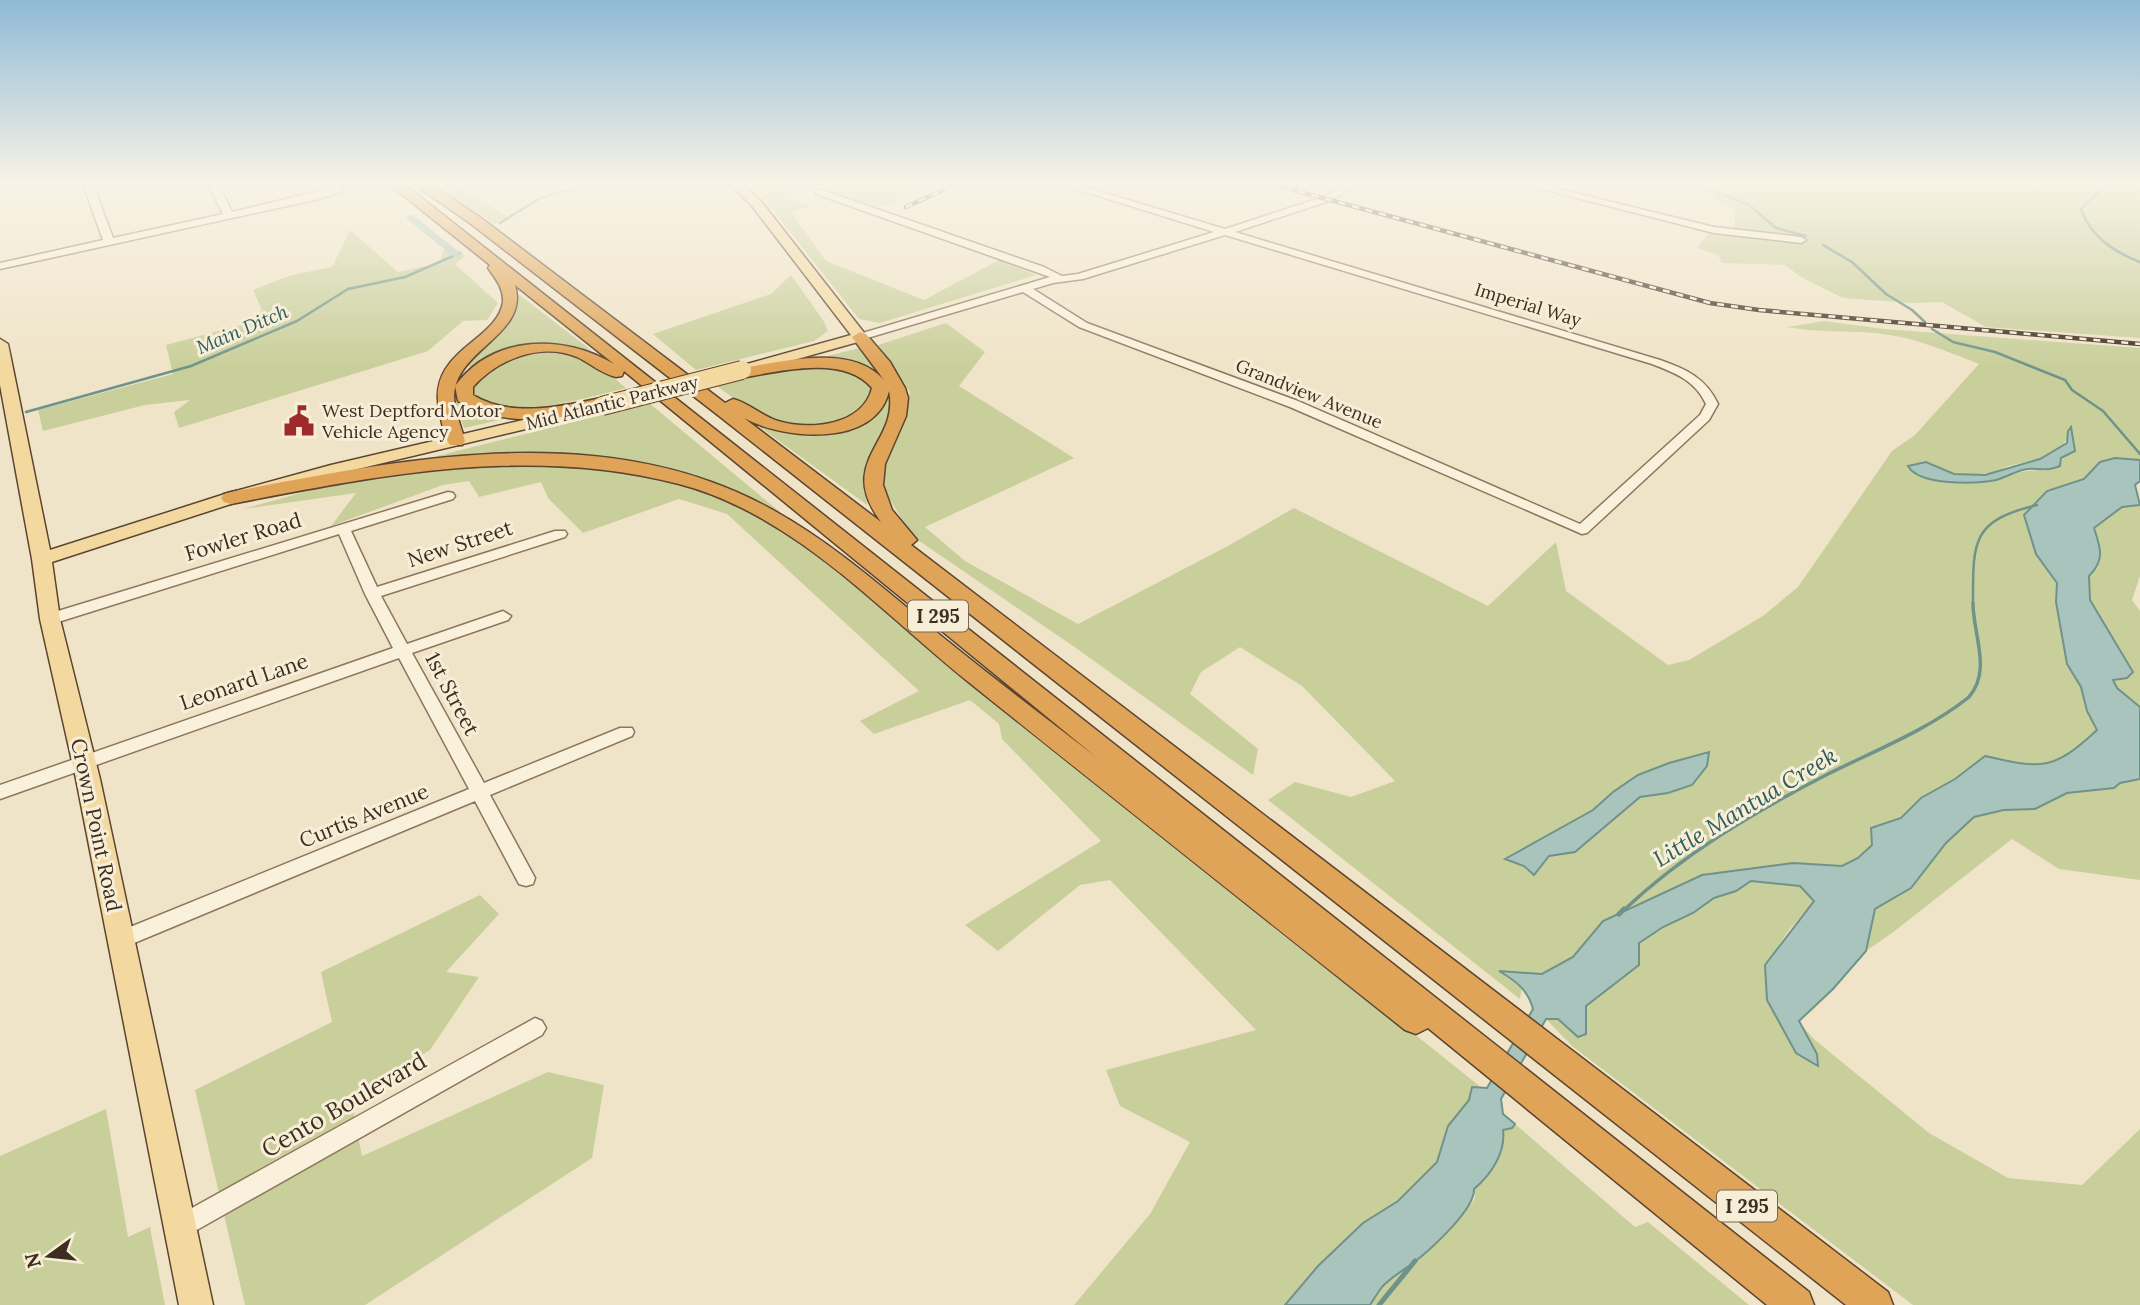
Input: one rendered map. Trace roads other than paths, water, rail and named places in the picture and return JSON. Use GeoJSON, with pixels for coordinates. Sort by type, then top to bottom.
{"type":"FeatureCollection","features":[{"type":"Feature","properties":{"kind":"highway"},"geometry":{"type":"LineString","coordinates":[[456,441],[445,391],[451,373],[503,319],[509,310],[512,294],[503,277],[464,245]]}},
{"type":"Feature","properties":{"kind":"highway","name":"I 295"},"geometry":{"type":"LineString","coordinates":[[479,245],[962,635],[1460,1046]]}},
{"type":"Feature","properties":{"kind":"highway","name":"I 295"},"geometry":{"type":"LineString","coordinates":[[507,245],[1875,1305]]}},
{"type":"Feature","properties":{"kind":"highway"},"geometry":{"type":"LineString","coordinates":[[517,245],[710,390],[774,425],[812,430],[841,425],[869,413],[881,395],[881,387],[873,375],[847,365],[811,363],[712,377]]}},
{"type":"Feature","properties":{"kind":"highway"},"geometry":{"type":"LineString","coordinates":[[860,337],[869,345],[899,389],[901,400],[897,418],[874,472],[874,492],[886,516],[910,543],[1116,703],[1156,748]]}},
{"type":"Feature","properties":{"kind":"highway"},"geometry":{"type":"LineString","coordinates":[[642,396],[600,405],[543,412],[494,412],[475,407],[464,397],[464,386],[473,373],[485,364],[524,351],[544,348],[569,349],[590,356],[615,371],[745,472],[933,624],[962,635]]}},
{"type":"Feature","properties":{"kind":"highway"},"geometry":{"type":"LineString","coordinates":[[231,498],[381,469],[493,457],[573,459],[667,475],[722,492],[768,513],[812,542],[948,654],[1460,1046],[1589,1140]]}},
{"type":"Feature","properties":{"kind":"highway","name":"I 295"},"geometry":{"type":"LineString","coordinates":[[1589,1140],[1796,1305]]}},
{"type":"Feature","properties":{"kind":"main road"},"geometry":{"type":"LineString","coordinates":[[744,372],[860,337],[789,245]]}},
{"type":"Feature","properties":{"kind":"main road","name":"Crown Point Road"},"geometry":{"type":"LineString","coordinates":[[0,344],[43,559],[50,619],[84,761],[196,1305]]}},
{"type":"Feature","properties":{"kind":"main road","name":"Mid Atlantic Parkway"},"geometry":{"type":"LineString","coordinates":[[642,396],[712,377]]}},
{"type":"Feature","properties":{"kind":"main road","name":"Mid Atlantic Parkway"},"geometry":{"type":"LineString","coordinates":[[43,559],[231,498],[337,469],[600,405]]}},
{"type":"Feature","properties":{"kind":"street"},"geometry":{"type":"LineString","coordinates":[[0,266],[96,245]]}},
{"type":"Feature","properties":{"kind":"street"},"geometry":{"type":"LineString","coordinates":[[971,245],[1059,278],[1079,277],[1183,245]]}},
{"type":"Feature","properties":{"kind":"street"},"geometry":{"type":"LineString","coordinates":[[860,337],[1026,289],[1069,272],[1156,245]]}},
{"type":"Feature","properties":{"kind":"street","name":"Imperial Way"},"geometry":{"type":"LineString","coordinates":[[1268,245],[1656,362],[1684,372],[1706,389],[1712,404],[1705,417],[1582,530]]}},
{"type":"Feature","properties":{"kind":"street","name":"Grandview Avenue"},"geometry":{"type":"LineString","coordinates":[[1026,289],[1083,326],[1294,404],[1582,530]]}},
{"type":"Feature","properties":{"kind":"street","name":"Fowler Road"},"geometry":{"type":"LineString","coordinates":[[50,619],[448,496]]}},
{"type":"Feature","properties":{"kind":"street","name":"1st Street"},"geometry":{"type":"LineString","coordinates":[[343,528],[372,594],[526,878]]}},
{"type":"Feature","properties":{"kind":"street","name":"New Street"},"geometry":{"type":"LineString","coordinates":[[372,594],[560,534]]}},
{"type":"Feature","properties":{"kind":"street","name":"Leonard Lane"},"geometry":{"type":"LineString","coordinates":[[0,792],[503,616]]}},
{"type":"Feature","properties":{"kind":"street","name":"Curtis Avenue"},"geometry":{"type":"LineString","coordinates":[[120,940],[626,732]]}},
{"type":"Feature","properties":{"kind":"street","name":"Cento Boulevard"},"geometry":{"type":"LineString","coordinates":[[180,1227],[535,1028]]}},
{"type":"Feature","properties":{"kind":"water"},"geometry":{"type":"Polygon","coordinates":[[[2071,427],[2075,451],[2061,458],[2060,466],[2050,469],[2028,469],[1996,480],[1962,483],[1924,477],[1914,473],[1908,466],[1926,462],[1954,474],[1985,475],[2040,459],[2067,443],[2071,427]]]}},
{"type":"Feature","properties":{"kind":"water"},"geometry":{"type":"Polygon","coordinates":[[[2115,458],[2140,460],[2140,481],[2135,485],[2140,505],[2122,507],[2094,528],[2100,558],[2089,576],[2090,600],[2133,672],[2127,678],[2113,680],[2117,688],[2140,707],[2140,779],[2120,783],[2114,788],[2067,793],[2035,809],[2004,810],[1974,817],[1946,843],[1911,888],[1875,909],[1866,951],[1833,989],[1799,1021],[1817,1054],[1818,1066],[1796,1053],[1767,1000],[1765,965],[1814,901],[1800,886],[1751,881],[1663,927],[1639,943],[1639,965],[1586,1006],[1586,1034],[1578,1037],[1558,1019],[1546,1019],[1501,1099],[1503,1114],[1515,1124],[1512,1128],[1503,1130],[1500,1155],[1486,1177],[1474,1189],[1468,1207],[1461,1217],[1442,1237],[1386,1283],[1370,1305],[1285,1305],[1318,1266],[1363,1223],[1398,1201],[1437,1162],[1448,1126],[1469,1100],[1472,1087],[1487,1088],[1533,1009],[1528,996],[1520,987],[1499,971],[1542,974],[1573,957],[1603,921],[1702,875],[1793,863],[1842,866],[1858,858],[1872,845],[1871,828],[1901,818],[1921,798],[1955,779],[1985,756],[2020,763],[2046,763],[2069,753],[2097,730],[2087,711],[2081,687],[2067,664],[2056,602],[2057,583],[2036,554],[2024,515],[2047,491],[2084,479],[2100,462],[2115,458]]]}},
{"type":"Feature","properties":{"kind":"water"},"geometry":{"type":"Polygon","coordinates":[[[1709,752],[1707,766],[1692,785],[1668,793],[1640,797],[1575,852],[1549,856],[1534,875],[1524,866],[1505,859],[1593,810],[1638,775],[1709,752]]]}},
{"type":"Feature","properties":{"kind":"waterway"},"geometry":{"type":"LineString","coordinates":[[445,245],[457,255]]}},
{"type":"Feature","properties":{"kind":"waterway"},"geometry":{"type":"LineString","coordinates":[[1823,245],[1852,262],[1886,294],[1912,310],[1925,322]]}},
{"type":"Feature","properties":{"kind":"waterway","name":"Little Mantua Creek"},"geometry":{"type":"LineString","coordinates":[[2108,245],[2140,262]]}},
{"type":"Feature","properties":{"kind":"waterway","name":"Main Ditch"},"geometry":{"type":"LineString","coordinates":[[26,412],[191,366],[297,321],[348,289],[405,277],[460,253]]}},
{"type":"Feature","properties":{"kind":"waterway"},"geometry":{"type":"LineString","coordinates":[[1932,329],[1953,342],[1995,352],[2065,380],[2072,390],[2103,411],[2140,454]]}},
{"type":"Feature","properties":{"kind":"waterway","name":"Little Mantua Creek"},"geometry":{"type":"LineString","coordinates":[[1973,603],[1974,565],[1980,537],[1999,518],[2037,505]]}},
{"type":"Feature","properties":{"kind":"waterway","name":"Little Mantua Creek"},"geometry":{"type":"LineString","coordinates":[[1623,911],[1670,871],[1720,835],[1773,803],[1918,730],[1969,697],[1976,687],[1980,664],[1973,603]]}},
{"type":"Feature","properties":{"kind":"waterway","name":"Little Mantua Creek"},"geometry":{"type":"LineString","coordinates":[[1619,914],[1624,909]]}},
{"type":"Feature","properties":{"kind":"waterway","name":"Little Mantua Creek"},"geometry":{"type":"LineString","coordinates":[[1379,1305],[1415,1261]]}},
{"type":"Feature","properties":{"kind":"railway"},"geometry":{"type":"LineString","coordinates":[[1496,245],[1710,303],[1759,310],[2140,344]]}},
{"type":"Feature","properties":{"kind":"place","name":"West Deptford Motor Vehicle Agency"},"geometry":{"type":"Point","coordinates":[299,421]}}]}
